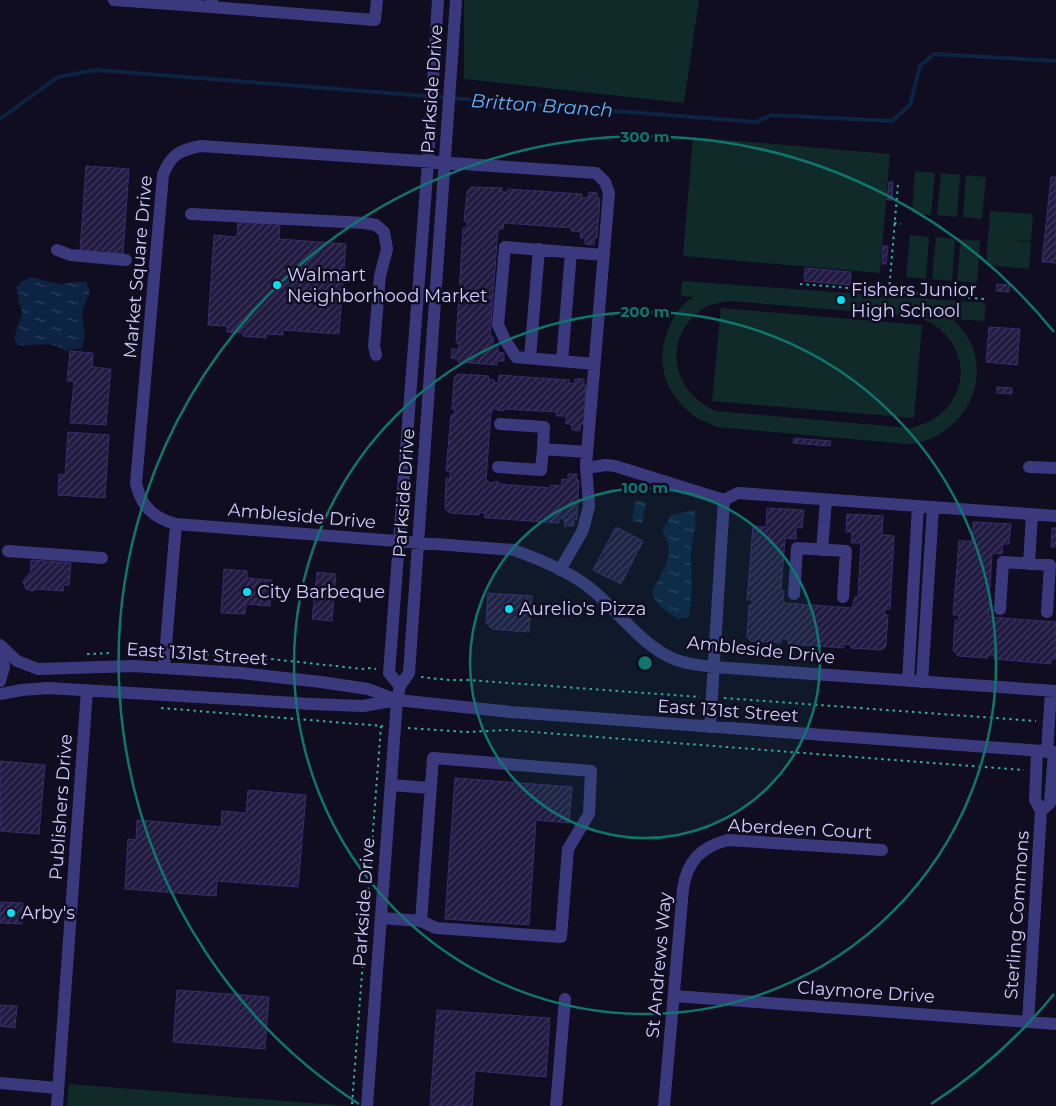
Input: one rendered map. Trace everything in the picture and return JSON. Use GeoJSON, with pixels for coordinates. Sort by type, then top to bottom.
{"type":"FeatureCollection","features":[{"type":"Feature","properties":{"kind":"street"},"geometry":{"type":"LineString","coordinates":[[114,0],[240,5],[375,20],[377,0]]}},
{"type":"Feature","properties":{"kind":"street","name":"Parkside Drive"},"geometry":{"type":"LineString","coordinates":[[400,686],[389,673],[428,162],[438,0]]}},
{"type":"Feature","properties":{"kind":"street","name":"Parkside Drive"},"geometry":{"type":"LineString","coordinates":[[367,1106],[397,700],[400,686],[409,673],[456,0]]}},
{"type":"Feature","properties":{"kind":"street","name":"Market Square Drive"},"geometry":{"type":"LineString","coordinates":[[145,504],[139,498],[136,483],[158,224],[163,175],[175,154],[188,148],[201,146],[596,173],[605,182],[609,193],[604,255]]}},
{"type":"Feature","properties":{"kind":"street"},"geometry":{"type":"LineString","coordinates":[[191,214],[365,222],[376,225],[384,232],[387,249],[380,276],[374,346],[376,355]]}},
{"type":"Feature","properties":{"kind":"street"},"geometry":{"type":"LineString","coordinates":[[560,570],[583,530],[590,506],[586,468],[604,255],[505,247],[498,325],[516,357],[594,364]]}},
{"type":"Feature","properties":{"kind":"street"},"geometry":{"type":"LineString","coordinates":[[530,358],[539,249]]}},
{"type":"Feature","properties":{"kind":"street"},"geometry":{"type":"LineString","coordinates":[[57,250],[70,255],[126,260]]}},
{"type":"Feature","properties":{"kind":"street"},"geometry":{"type":"LineString","coordinates":[[562,361],[571,252]]}},
{"type":"Feature","properties":{"kind":"street"},"geometry":{"type":"LineString","coordinates":[[498,467],[541,470],[543,449],[544,427],[500,424]]}},
{"type":"Feature","properties":{"kind":"street"},"geometry":{"type":"LineString","coordinates":[[543,449],[587,452]]}},
{"type":"Feature","properties":{"kind":"street"},"geometry":{"type":"LineString","coordinates":[[586,468],[606,465],[615,466],[724,500],[738,493],[1056,516]]}},
{"type":"Feature","properties":{"kind":"street"},"geometry":{"type":"LineString","coordinates":[[1029,466],[1056,468]]}},
{"type":"Feature","properties":{"kind":"street"},"geometry":{"type":"LineString","coordinates":[[710,727],[724,500]]}},
{"type":"Feature","properties":{"kind":"street"},"geometry":{"type":"LineString","coordinates":[[822,550],[826,500]]}},
{"type":"Feature","properties":{"kind":"street","name":"Ambleside Drive"},"geometry":{"type":"LineString","coordinates":[[145,504],[164,521],[176,524],[514,550],[544,561],[586,585],[660,652],[686,663],[714,667],[1053,691]]}},
{"type":"Feature","properties":{"kind":"street"},"geometry":{"type":"LineString","coordinates":[[908,681],[918,506]]}},
{"type":"Feature","properties":{"kind":"street"},"geometry":{"type":"LineString","coordinates":[[922,682],[932,507]]}},
{"type":"Feature","properties":{"kind":"street"},"geometry":{"type":"LineString","coordinates":[[1029,564],[1032,514]]}},
{"type":"Feature","properties":{"kind":"street"},"geometry":{"type":"LineString","coordinates":[[164,668],[176,524]]}},
{"type":"Feature","properties":{"kind":"street"},"geometry":{"type":"LineString","coordinates":[[794,594],[797,548],[846,552],[843,597]]}},
{"type":"Feature","properties":{"kind":"street"},"geometry":{"type":"LineString","coordinates":[[8,550],[102,558]]}},
{"type":"Feature","properties":{"kind":"street"},"geometry":{"type":"LineString","coordinates":[[1000,609],[1003,562],[1050,566],[1047,612]]}},
{"type":"Feature","properties":{"kind":"street"},"geometry":{"type":"LineString","coordinates":[[0,646],[4,667],[0,681]]}},
{"type":"Feature","properties":{"kind":"street","name":"East 131st Street"},"geometry":{"type":"LineString","coordinates":[[0,646],[17,660],[38,669],[105,666],[241,673],[368,689],[397,700],[512,712],[1049,752]]}},
{"type":"Feature","properties":{"kind":"street","name":"East 131st Street"},"geometry":{"type":"LineString","coordinates":[[0,694],[34,688],[331,705],[364,706],[397,700]]}},
{"type":"Feature","properties":{"kind":"street","name":"Publishers Drive"},"geometry":{"type":"LineString","coordinates":[[57,1106],[87,690]]}},
{"type":"Feature","properties":{"kind":"street"},"geometry":{"type":"LineString","coordinates":[[1049,752],[1049,722],[1053,691]]}},
{"type":"Feature","properties":{"kind":"street","name":"Sterling Commons"},"geometry":{"type":"LineString","coordinates":[[1028,1022],[1041,811],[1035,800],[1037,771],[1049,752]]}},
{"type":"Feature","properties":{"kind":"street","name":"Sterling Commons"},"geometry":{"type":"LineString","coordinates":[[1041,811],[1050,803],[1049,752]]}},
{"type":"Feature","properties":{"kind":"street"},"geometry":{"type":"LineString","coordinates":[[381,918],[421,921],[436,928],[561,937],[568,849],[589,814],[591,771],[433,758],[421,921]]}},
{"type":"Feature","properties":{"kind":"street"},"geometry":{"type":"LineString","coordinates":[[391,785],[430,788]]}},
{"type":"Feature","properties":{"kind":"street","name":"Aberdeen Court"},"geometry":{"type":"LineString","coordinates":[[718,843],[728,840],[882,850]]}},
{"type":"Feature","properties":{"kind":"street","name":"St Andrews Way"},"geometry":{"type":"LineString","coordinates":[[664,1106],[684,878],[688,869],[701,852],[718,843]]}},
{"type":"Feature","properties":{"kind":"street","name":"Claymore Drive"},"geometry":{"type":"LineString","coordinates":[[674,996],[1056,1024]]}},
{"type":"Feature","properties":{"kind":"street"},"geometry":{"type":"LineString","coordinates":[[556,1106],[565,999]]}},
{"type":"Feature","properties":{"kind":"street"},"geometry":{"type":"LineString","coordinates":[[0,1083],[58,1088]]}},
{"type":"Feature","properties":{"kind":"path"},"geometry":{"type":"LineString","coordinates":[[889,291],[898,184]]}},
{"type":"Feature","properties":{"kind":"path"},"geometry":{"type":"LineString","coordinates":[[894,223],[901,224]]}},
{"type":"Feature","properties":{"kind":"path"},"geometry":{"type":"LineString","coordinates":[[800,284],[985,299]]}},
{"type":"Feature","properties":{"kind":"path"},"geometry":{"type":"LineString","coordinates":[[87,654],[115,653]]}},
{"type":"Feature","properties":{"kind":"path"},"geometry":{"type":"LineString","coordinates":[[181,656],[203,654],[271,659],[363,670],[369,668],[376,669]]}},
{"type":"Feature","properties":{"kind":"path"},"geometry":{"type":"LineString","coordinates":[[421,677],[1049,722]]}},
{"type":"Feature","properties":{"kind":"path"},"geometry":{"type":"LineString","coordinates":[[153,708],[467,732],[507,730],[1037,771]]}},
{"type":"Feature","properties":{"kind":"path"},"geometry":{"type":"LineString","coordinates":[[352,1104],[380,726]]}},
{"type":"Feature","properties":{"kind":"green space"},"geometry":{"type":"Polygon","coordinates":[[[464,0],[699,0],[684,103],[464,79],[464,0]]]}},
{"type":"Feature","properties":{"kind":"green space"},"geometry":{"type":"Polygon","coordinates":[[[693,137],[890,154],[880,273],[683,256],[693,137]]]}},
{"type":"Feature","properties":{"kind":"green space"},"geometry":{"type":"Polygon","coordinates":[[[915,171],[935,173],[931,215],[912,213],[915,171]]]}},
{"type":"Feature","properties":{"kind":"green space"},"geometry":{"type":"Polygon","coordinates":[[[941,173],[960,175],[957,217],[937,215],[941,173]]]}},
{"type":"Feature","properties":{"kind":"green space"},"geometry":{"type":"Polygon","coordinates":[[[966,175],[986,177],[982,219],[963,217],[966,175]]]}},
{"type":"Feature","properties":{"kind":"green space"},"geometry":{"type":"Polygon","coordinates":[[[990,211],[1033,214],[1031,241],[1009,240],[1031,242],[1029,269],[986,265],[990,211]]]}},
{"type":"Feature","properties":{"kind":"green space"},"geometry":{"type":"Polygon","coordinates":[[[910,235],[929,237],[926,279],[906,277],[910,235]]]}},
{"type":"Feature","properties":{"kind":"green space"},"geometry":{"type":"Polygon","coordinates":[[[936,237],[955,239],[952,281],[932,279],[936,237]]]}},
{"type":"Feature","properties":{"kind":"green space"},"geometry":{"type":"Polygon","coordinates":[[[961,239],[980,241],[977,283],[957,281],[961,239]]]}},
{"type":"Feature","properties":{"kind":"green space"},"geometry":{"type":"Polygon","coordinates":[[[682,281],[986,303],[984,321],[953,319],[974,350],[977,371],[975,387],[970,402],[950,426],[937,435],[923,441],[907,444],[717,427],[697,418],[687,410],[672,392],[664,373],[662,363],[664,341],[668,330],[678,311],[693,297],[681,296],[682,281]],[[729,301],[718,303],[700,311],[688,323],[680,337],[677,351],[677,366],[690,392],[701,403],[716,411],[910,428],[932,420],[945,410],[957,391],[960,377],[960,364],[956,350],[949,338],[939,328],[912,316],[729,301]]]}},
{"type":"Feature","properties":{"kind":"green space"},"geometry":{"type":"Polygon","coordinates":[[[721,308],[922,325],[914,418],[712,401],[721,308]]]}},
{"type":"Feature","properties":{"kind":"green space"},"geometry":{"type":"Polygon","coordinates":[[[69,1084],[349,1106],[67,1106],[69,1084]]]}},
{"type":"Feature","properties":{"kind":"water"},"geometry":{"type":"Polygon","coordinates":[[[31,277],[60,284],[86,281],[90,291],[82,313],[85,337],[82,348],[65,351],[48,344],[18,345],[14,338],[22,313],[16,287],[22,281],[31,277]]]}},
{"type":"Feature","properties":{"kind":"water"},"geometry":{"type":"Polygon","coordinates":[[[635,500],[646,502],[642,523],[632,521],[635,500]]]}},
{"type":"Feature","properties":{"kind":"water"},"geometry":{"type":"Polygon","coordinates":[[[694,510],[696,521],[691,548],[689,616],[679,619],[659,604],[652,591],[669,555],[668,544],[662,530],[668,523],[669,516],[694,510]]]}},
{"type":"Feature","properties":{"kind":"building"},"geometry":{"type":"Polygon","coordinates":[[[86,166],[129,169],[123,254],[80,251],[86,166]]]}},
{"type":"Feature","properties":{"kind":"building"},"geometry":{"type":"Polygon","coordinates":[[[1051,177],[1056,177],[1056,263],[1042,262],[1051,177]]]}},
{"type":"Feature","properties":{"kind":"building"},"geometry":{"type":"Polygon","coordinates":[[[889,182],[893,182],[892,200],[887,200],[889,182]]]}},
{"type":"Feature","properties":{"kind":"building"},"geometry":{"type":"Polygon","coordinates":[[[471,187],[502,188],[502,192],[508,192],[508,189],[582,194],[582,198],[588,198],[589,192],[597,193],[597,198],[600,198],[597,238],[594,238],[594,245],[585,244],[585,238],[580,238],[581,232],[571,231],[572,228],[504,223],[503,229],[498,229],[490,336],[493,336],[493,346],[498,346],[498,352],[504,353],[504,361],[497,361],[497,365],[458,362],[458,359],[451,358],[452,349],[459,349],[459,343],[456,343],[463,228],[467,228],[467,222],[464,221],[467,192],[471,187]]]}},
{"type":"Feature","properties":{"kind":"building","name":"Walmart Neighborhood Market"},"geometry":{"type":"Polygon","coordinates":[[[238,221],[280,224],[279,239],[346,244],[339,334],[283,330],[283,335],[266,334],[266,338],[243,336],[243,333],[227,332],[227,326],[208,325],[214,235],[237,237],[238,221]]]}},
{"type":"Feature","properties":{"kind":"building"},"geometry":{"type":"Polygon","coordinates":[[[883,246],[888,246],[886,264],[882,264],[883,246]]]}},
{"type":"Feature","properties":{"kind":"building"},"geometry":{"type":"Polygon","coordinates":[[[805,268],[851,272],[850,285],[804,281],[805,268]]]}},
{"type":"Feature","properties":{"kind":"building"},"geometry":{"type":"Polygon","coordinates":[[[997,284],[1009,285],[1009,292],[996,291],[997,284]]]}},
{"type":"Feature","properties":{"kind":"building"},"geometry":{"type":"Polygon","coordinates":[[[989,327],[1020,329],[1017,365],[986,362],[989,327]]]}},
{"type":"Feature","properties":{"kind":"building"},"geometry":{"type":"Polygon","coordinates":[[[70,351],[93,353],[92,367],[111,369],[106,425],[70,423],[74,381],[67,381],[70,351]]]}},
{"type":"Feature","properties":{"kind":"building"},"geometry":{"type":"Polygon","coordinates":[[[458,374],[489,376],[488,379],[498,383],[499,375],[569,380],[569,383],[574,384],[575,379],[584,379],[584,385],[586,385],[584,424],[581,424],[580,431],[572,430],[571,424],[566,424],[566,416],[556,416],[557,412],[504,409],[504,411],[497,410],[497,407],[491,412],[486,479],[492,485],[492,482],[499,482],[499,484],[551,488],[551,485],[561,486],[562,479],[568,480],[568,474],[577,474],[576,479],[579,480],[577,520],[574,519],[574,526],[565,526],[564,519],[559,518],[559,523],[485,518],[485,513],[479,512],[479,515],[450,513],[445,509],[446,478],[450,478],[450,472],[446,471],[451,415],[454,415],[455,409],[452,409],[454,378],[458,374]]]}},
{"type":"Feature","properties":{"kind":"building"},"geometry":{"type":"Polygon","coordinates":[[[997,387],[1012,388],[1012,394],[997,393],[997,387]]]}},
{"type":"Feature","properties":{"kind":"building"},"geometry":{"type":"Polygon","coordinates":[[[68,432],[109,435],[105,498],[58,495],[59,474],[65,475],[68,432]]]}},
{"type":"Feature","properties":{"kind":"building"},"geometry":{"type":"Polygon","coordinates":[[[794,438],[831,441],[830,446],[793,443],[794,438]]]}},
{"type":"Feature","properties":{"kind":"building"},"geometry":{"type":"Polygon","coordinates":[[[767,508],[804,510],[802,528],[796,527],[796,539],[785,538],[781,591],[784,591],[783,600],[785,603],[852,608],[855,597],[858,597],[861,543],[851,543],[852,532],[846,532],[847,514],[883,516],[882,535],[894,536],[890,609],[885,609],[885,615],[888,615],[886,646],[882,650],[851,648],[851,645],[844,644],[844,648],[788,644],[788,639],[781,639],[781,643],[751,641],[747,637],[749,605],[752,605],[752,600],[747,600],[753,526],[766,527],[767,508]]]}},
{"type":"Feature","properties":{"kind":"building"},"geometry":{"type":"Polygon","coordinates":[[[973,522],[1011,524],[1009,544],[1003,544],[1002,554],[992,553],[989,605],[991,606],[990,612],[987,612],[991,617],[1056,622],[1056,659],[1051,659],[1051,664],[994,659],[994,655],[988,655],[987,658],[958,656],[953,650],[955,620],[958,621],[959,615],[953,615],[959,541],[972,541],[973,522]]]}},
{"type":"Feature","properties":{"kind":"building"},"geometry":{"type":"Polygon","coordinates":[[[616,527],[643,541],[621,584],[593,570],[616,527]]]}},
{"type":"Feature","properties":{"kind":"building"},"geometry":{"type":"Polygon","coordinates":[[[1052,528],[1056,528],[1056,547],[1051,547],[1052,528]]]}},
{"type":"Feature","properties":{"kind":"building"},"geometry":{"type":"Polygon","coordinates":[[[31,560],[71,563],[69,585],[64,585],[63,591],[37,589],[32,591],[26,589],[23,582],[30,574],[31,560]]]}},
{"type":"Feature","properties":{"kind":"building","name":"City Barbeque"},"geometry":{"type":"Polygon","coordinates":[[[224,569],[247,571],[247,578],[272,580],[270,606],[246,604],[245,614],[221,613],[224,569]]]}},
{"type":"Feature","properties":{"kind":"building"},"geometry":{"type":"Polygon","coordinates":[[[317,572],[336,574],[332,621],[312,619],[317,572]]]}},
{"type":"Feature","properties":{"kind":"building","name":"Aurelio's Pizza"},"geometry":{"type":"Polygon","coordinates":[[[488,593],[532,596],[529,632],[492,629],[486,623],[488,593]]]}},
{"type":"Feature","properties":{"kind":"building"},"geometry":{"type":"Polygon","coordinates":[[[0,761],[45,765],[39,834],[0,831],[0,761]]]}},
{"type":"Feature","properties":{"kind":"building"},"geometry":{"type":"Polygon","coordinates":[[[455,778],[572,787],[569,823],[536,820],[529,925],[445,919],[455,778]]]}},
{"type":"Feature","properties":{"kind":"building"},"geometry":{"type":"Polygon","coordinates":[[[248,790],[306,795],[298,887],[217,881],[216,896],[125,889],[128,839],[136,840],[137,820],[221,827],[222,811],[246,813],[248,790]]]}},
{"type":"Feature","properties":{"kind":"building","name":"Arby's"},"geometry":{"type":"Polygon","coordinates":[[[0,902],[23,903],[22,924],[0,923],[0,902]]]}},
{"type":"Feature","properties":{"kind":"building"},"geometry":{"type":"Polygon","coordinates":[[[177,990],[269,997],[265,1049],[173,1042],[177,990]]]}},
{"type":"Feature","properties":{"kind":"building"},"geometry":{"type":"Polygon","coordinates":[[[0,1005],[17,1006],[15,1028],[0,1026],[0,1005]]]}},
{"type":"Feature","properties":{"kind":"building"},"geometry":{"type":"Polygon","coordinates":[[[437,1010],[550,1018],[546,1077],[475,1071],[472,1106],[430,1106],[437,1010]]]}},
{"type":"Feature","properties":{"kind":"waterway","name":"Britton Branch"},"geometry":{"type":"LineString","coordinates":[[0,119],[58,77],[96,70],[756,122],[771,115],[892,121],[910,105],[920,66],[934,54],[1056,61]]}},
{"type":"Feature","properties":{"kind":"place","name":"Walmart Neighborhood Market"},"geometry":{"type":"Point","coordinates":[277,285]}},
{"type":"Feature","properties":{"kind":"place","name":"Fishers Junior High School"},"geometry":{"type":"Point","coordinates":[841,300]}},
{"type":"Feature","properties":{"kind":"place","name":"City Barbeque"},"geometry":{"type":"Point","coordinates":[247,592]}},
{"type":"Feature","properties":{"kind":"place","name":"Aurelio's Pizza"},"geometry":{"type":"Point","coordinates":[509,609]}},
{"type":"Feature","properties":{"kind":"place","name":"Arby's"},"geometry":{"type":"Point","coordinates":[11,913]}}]}
